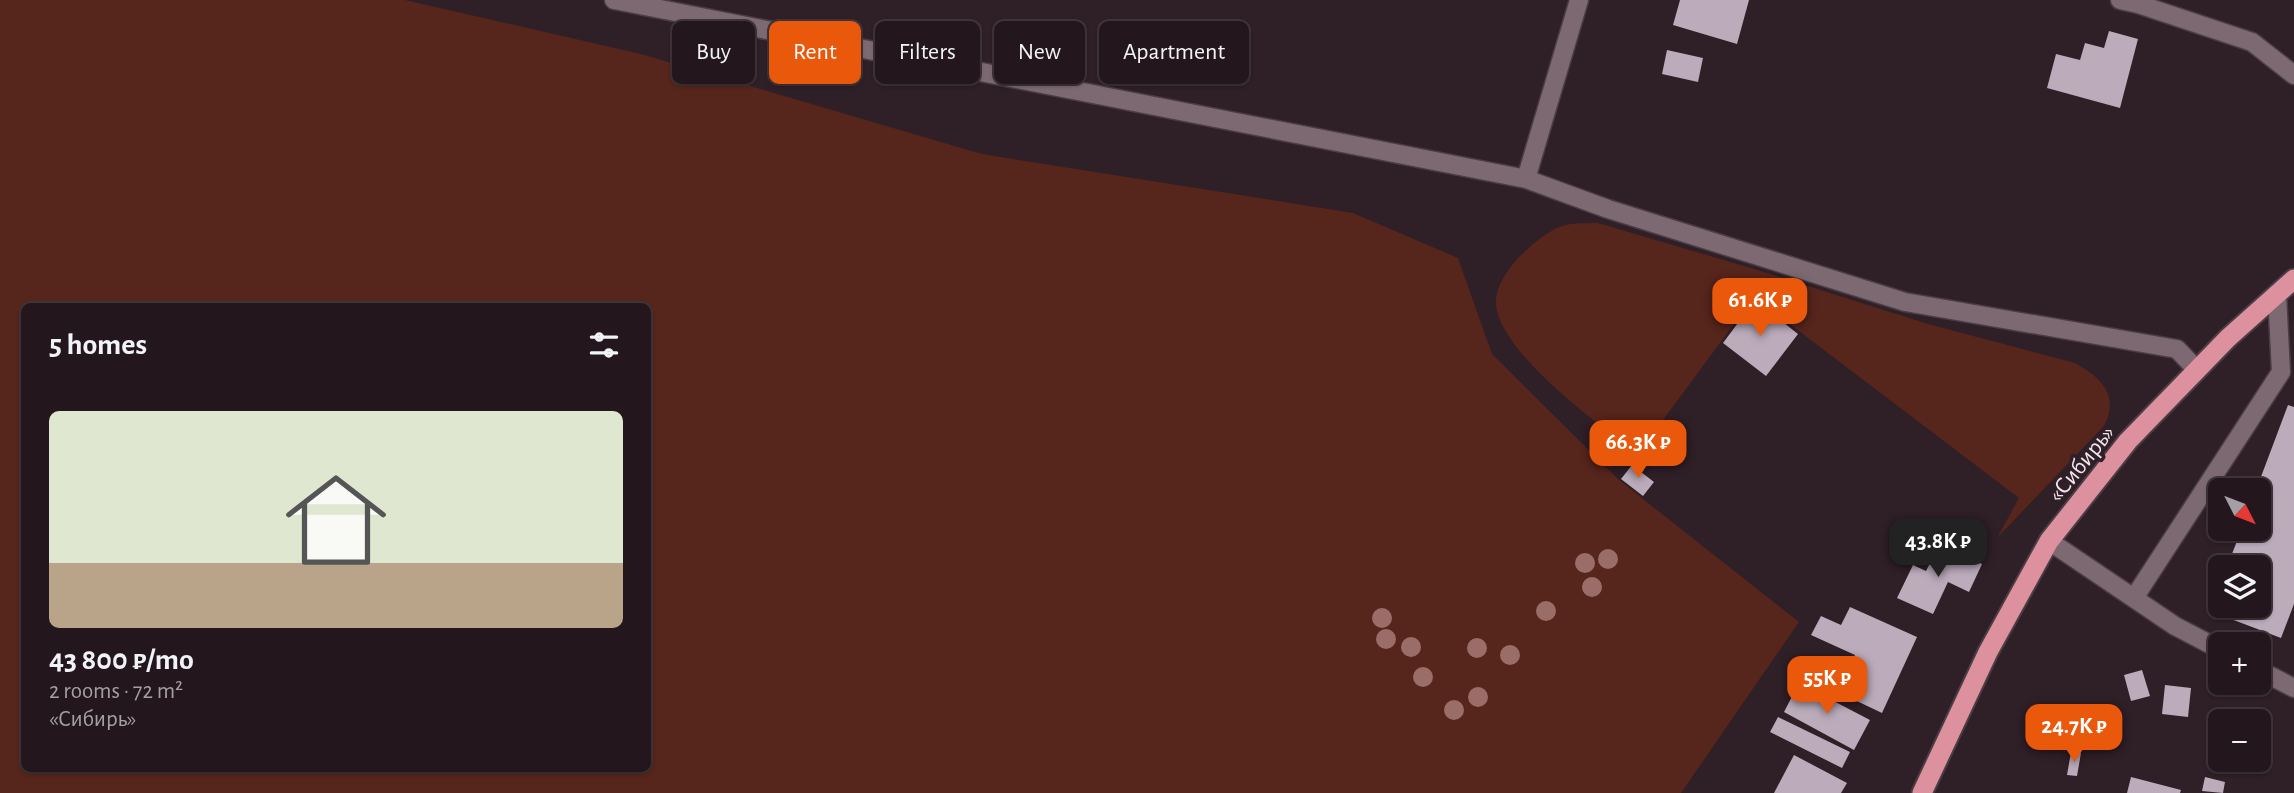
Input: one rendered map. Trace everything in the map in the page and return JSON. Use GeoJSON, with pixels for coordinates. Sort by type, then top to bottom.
{"type":"FeatureCollection","features":[{"type":"Feature","properties":{"kind":"highway","name":"«Сибирь»"},"geometry":{"type":"LineString","coordinates":[[1922,793],[1988,652],[2049,541],[2128,441],[2228,338],[2294,279]]}},
{"type":"Feature","properties":{"kind":"lane"},"geometry":{"type":"LineString","coordinates":[[614,0],[665,5],[1526,179],[1608,209],[1905,302],[2177,349],[2197,370]]}},
{"type":"Feature","properties":{"kind":"lane"},"geometry":{"type":"LineString","coordinates":[[1526,179],[1579,0]]}},
{"type":"Feature","properties":{"kind":"lane"},"geometry":{"type":"LineString","coordinates":[[2120,0],[2252,42],[2294,75]]}},
{"type":"Feature","properties":{"kind":"lane"},"geometry":{"type":"LineString","coordinates":[[2134,598],[2287,371],[2277,294]]}},
{"type":"Feature","properties":{"kind":"lane"},"geometry":{"type":"LineString","coordinates":[[2049,541],[2175,626],[2208,643]]}},
{"type":"Feature","properties":{"kind":"lane"},"geometry":{"type":"LineString","coordinates":[[2271,676],[2294,688]]}},
{"type":"Feature","properties":{"kind":"shaded area"},"geometry":{"type":"Polygon","coordinates":[[[0,0],[405,0],[672,63],[672,84],[743,84],[982,154],[1353,213],[1458,258],[1492,354],[1619,480],[1799,622],[1681,793],[0,793],[0,0]]]}},
{"type":"Feature","properties":{"kind":"shaded area"},"geometry":{"type":"Polygon","coordinates":[[[1598,223],[1928,324],[2075,363],[2093,375],[2106,389],[2110,406],[2104,426],[1997,538],[2019,498],[1754,297],[1637,455],[1536,370],[1518,350],[1497,311],[1496,296],[1501,282],[1513,263],[1529,247],[1549,232],[1564,226],[1598,223]]]}},
{"type":"Feature","properties":{"kind":"building"},"geometry":{"type":"Polygon","coordinates":[[[1680,0],[1749,0],[1737,44],[1673,25],[1680,0]]]}},
{"type":"Feature","properties":{"kind":"building"},"geometry":{"type":"Polygon","coordinates":[[[2109,31],[2138,39],[2120,108],[2047,88],[2056,54],[2080,60],[2085,43],[2104,48],[2109,31]]]}},
{"type":"Feature","properties":{"kind":"building"},"geometry":{"type":"Polygon","coordinates":[[[1667,50],[1703,58],[1698,82],[1662,74],[1667,50]]]}},
{"type":"Feature","properties":{"kind":"building"},"geometry":{"type":"Polygon","coordinates":[[[1755,300],[1798,334],[1766,376],[1723,343],[1755,300]]]}},
{"type":"Feature","properties":{"kind":"building"},"geometry":{"type":"Polygon","coordinates":[[[2288,405],[2294,407],[2294,604],[2281,638],[2228,618],[2271,618],[2271,555],[2232,555],[2237,541],[2272,541],[2272,478],[2261,478],[2288,405]]]}},
{"type":"Feature","properties":{"kind":"building"},"geometry":{"type":"Polygon","coordinates":[[[1632,465],[1654,482],[1643,496],[1621,479],[1632,465]]]}},
{"type":"Feature","properties":{"kind":"building"},"geometry":{"type":"Polygon","coordinates":[[[1939,545],[1982,564],[1969,592],[1948,582],[1933,614],[1897,598],[1913,565],[1926,571],[1939,545]]]}},
{"type":"Feature","properties":{"kind":"building"},"geometry":{"type":"Polygon","coordinates":[[[1850,607],[1917,637],[1882,713],[1838,692],[1855,655],[1811,635],[1821,616],[1841,625],[1850,607]]]}},
{"type":"Feature","properties":{"kind":"building"},"geometry":{"type":"Polygon","coordinates":[[[2142,670],[2150,696],[2131,701],[2124,675],[2142,670]]]}},
{"type":"Feature","properties":{"kind":"building"},"geometry":{"type":"Polygon","coordinates":[[[1799,683],[1870,720],[1854,750],[1784,712],[1799,683]]]}},
{"type":"Feature","properties":{"kind":"building"},"geometry":{"type":"Polygon","coordinates":[[[2165,685],[2191,688],[2188,717],[2162,714],[2165,685]]]}},
{"type":"Feature","properties":{"kind":"building"},"geometry":{"type":"Polygon","coordinates":[[[1778,717],[1850,752],[1842,768],[1770,732],[1778,717]]]}},
{"type":"Feature","properties":{"kind":"building"},"geometry":{"type":"Polygon","coordinates":[[[2071,752],[2081,753],[2077,776],[2067,775],[2071,752]]]}},
{"type":"Feature","properties":{"kind":"building"},"geometry":{"type":"Polygon","coordinates":[[[1794,755],[1847,783],[1841,793],[1774,793],[1794,755]]]}},
{"type":"Feature","properties":{"kind":"building"},"geometry":{"type":"Polygon","coordinates":[[[2131,777],[2181,790],[2180,793],[2127,793],[2131,777]]]}},
{"type":"Feature","properties":{"kind":"building"},"geometry":{"type":"Polygon","coordinates":[[[2205,777],[2225,782],[2223,793],[2202,791],[2205,777]]]}}]}
